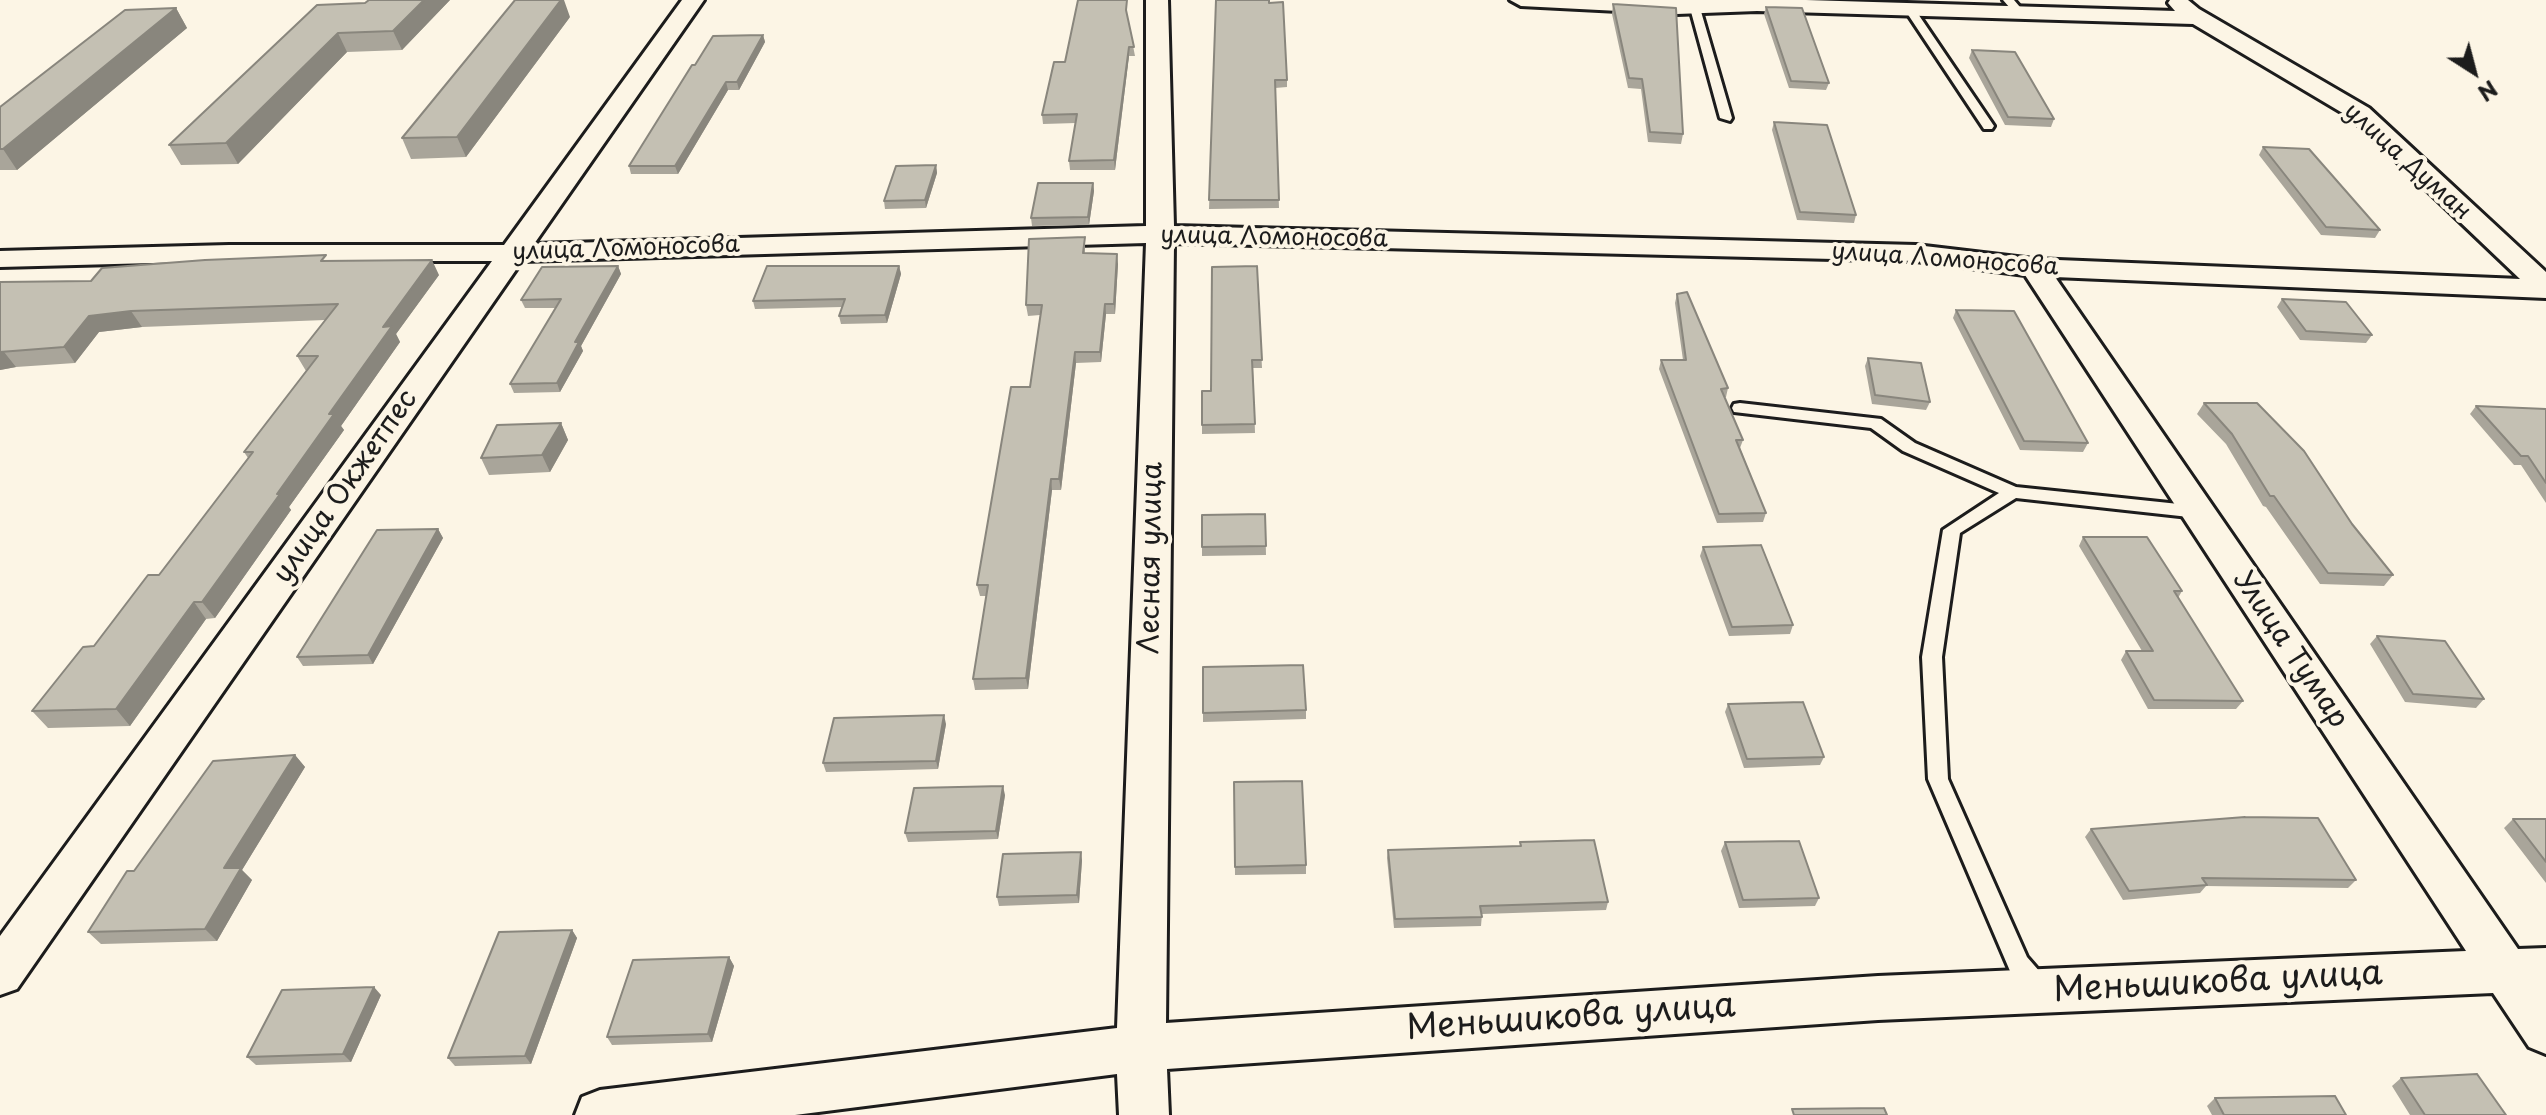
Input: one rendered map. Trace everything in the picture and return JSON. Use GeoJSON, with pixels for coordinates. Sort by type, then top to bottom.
{"type":"FeatureCollection","features":[{"type":"Feature","properties":{"kind":"street","name":"улица Окжетпес"},"geometry":{"type":"LineString","coordinates":[[0,974],[693,0]]}},
{"type":"Feature","properties":{"kind":"street","name":"Лесная улица"},"geometry":{"type":"LineString","coordinates":[[1144,1115],[1141,1048],[1160,234],[1157,0]]}},
{"type":"Feature","properties":{"kind":"street"},"geometry":{"type":"LineString","coordinates":[[1521,0],[1910,10],[2014,6],[2198,18]]}},
{"type":"Feature","properties":{"kind":"street","name":"улица Думан"},"geometry":{"type":"LineString","coordinates":[[2176,0],[2198,18],[2360,113],[2546,288]]}},
{"type":"Feature","properties":{"kind":"street","name":"улица Ломоносова"},"geometry":{"type":"LineString","coordinates":[[0,259],[229,253],[513,253],[1160,234],[1916,253],[2034,268],[2546,288]]}},
{"type":"Feature","properties":{"kind":"street","name":"Улица Тумар"},"geometry":{"type":"LineString","coordinates":[[2034,268],[2198,512],[2526,969],[2546,1031]]}},
{"type":"Feature","properties":{"kind":"street","name":"Меньшикова улица"},"geometry":{"type":"LineString","coordinates":[[600,1115],[1141,1048],[1878,998],[2526,969]]}},
{"type":"Feature","properties":{"kind":"lane"},"geometry":{"type":"LineString","coordinates":[[1681,5],[1726,118]]}},
{"type":"Feature","properties":{"kind":"lane"},"geometry":{"type":"LineString","coordinates":[[1910,10],[1988,126]]}},
{"type":"Feature","properties":{"kind":"lane"},"geometry":{"type":"LineString","coordinates":[[1740,408],[1875,423],[1909,447],[2013,492],[2198,512]]}},
{"type":"Feature","properties":{"kind":"lane"},"geometry":{"type":"LineString","coordinates":[[2013,492],[1952,530],[1932,657],[1938,779],[2018,964],[2042,991]]}},
{"type":"Feature","properties":{"kind":"building"},"geometry":{"type":"Polygon","coordinates":[[[369,0],[424,0],[393,31],[338,33],[226,143],[169,145],[317,5],[365,3],[369,0]]]}},
{"type":"Feature","properties":{"kind":"building"},"geometry":{"type":"Polygon","coordinates":[[[515,0],[561,0],[457,137],[402,138],[515,0]]]}},
{"type":"Feature","properties":{"kind":"building"},"geometry":{"type":"Polygon","coordinates":[[[1078,0],[1127,0],[1126,10],[1134,47],[1129,47],[1114,160],[1069,161],[1077,114],[1042,115],[1054,62],[1065,62],[1078,0]]]}},
{"type":"Feature","properties":{"kind":"building"},"geometry":{"type":"Polygon","coordinates":[[[1216,0],[1283,2],[1287,80],[1275,80],[1279,200],[1209,200],[1216,0]]]}},
{"type":"Feature","properties":{"kind":"building"},"geometry":{"type":"Polygon","coordinates":[[[1613,4],[1676,8],[1683,134],[1650,132],[1642,79],[1629,78],[1613,4]]]}},
{"type":"Feature","properties":{"kind":"building"},"geometry":{"type":"Polygon","coordinates":[[[1766,7],[1802,8],[1829,83],[1791,81],[1766,7]]]}},
{"type":"Feature","properties":{"kind":"building"},"geometry":{"type":"Polygon","coordinates":[[[176,8],[0,149],[0,107],[125,10],[176,8]]]}},
{"type":"Feature","properties":{"kind":"building"},"geometry":{"type":"Polygon","coordinates":[[[763,35],[737,82],[726,82],[675,166],[629,166],[713,36],[763,35]]]}},
{"type":"Feature","properties":{"kind":"building"},"geometry":{"type":"Polygon","coordinates":[[[1972,50],[2015,52],[2054,119],[2008,117],[1972,50]]]}},
{"type":"Feature","properties":{"kind":"building"},"geometry":{"type":"Polygon","coordinates":[[[1774,122],[1827,125],[1856,215],[1800,212],[1774,122]]]}},
{"type":"Feature","properties":{"kind":"building"},"geometry":{"type":"Polygon","coordinates":[[[2263,147],[2309,149],[2380,230],[2326,227],[2263,147]]]}},
{"type":"Feature","properties":{"kind":"building"},"geometry":{"type":"Polygon","coordinates":[[[936,165],[925,200],[884,201],[896,166],[936,165]]]}},
{"type":"Feature","properties":{"kind":"building"},"geometry":{"type":"Polygon","coordinates":[[[1038,183],[1093,183],[1088,217],[1031,218],[1038,183]]]}},
{"type":"Feature","properties":{"kind":"building"},"geometry":{"type":"Polygon","coordinates":[[[1085,237],[1083,253],[1117,254],[1114,304],[1105,304],[1100,352],[1075,352],[1059,479],[1051,479],[1026,678],[973,679],[988,585],[977,585],[1011,387],[1030,387],[1042,305],[1026,305],[1029,239],[1085,237]]]}},
{"type":"Feature","properties":{"kind":"building"},"geometry":{"type":"Polygon","coordinates":[[[326,255],[321,261],[432,260],[383,327],[392,326],[329,414],[334,414],[277,494],[280,494],[202,602],[194,602],[116,709],[32,711],[83,647],[94,646],[148,575],[159,575],[253,452],[244,452],[318,356],[297,356],[338,304],[131,311],[89,316],[64,347],[0,352],[0,282],[91,281],[102,268],[326,255]]]}},
{"type":"Feature","properties":{"kind":"building"},"geometry":{"type":"Polygon","coordinates":[[[618,266],[575,342],[579,342],[557,383],[510,384],[561,299],[521,300],[542,267],[618,266]]]}},
{"type":"Feature","properties":{"kind":"building"},"geometry":{"type":"Polygon","coordinates":[[[767,266],[899,266],[885,315],[839,316],[845,299],[753,301],[767,266]]]}},
{"type":"Feature","properties":{"kind":"building"},"geometry":{"type":"Polygon","coordinates":[[[1257,266],[1262,360],[1252,360],[1255,424],[1202,425],[1202,391],[1211,391],[1212,267],[1257,266]]]}},
{"type":"Feature","properties":{"kind":"building"},"geometry":{"type":"Polygon","coordinates":[[[1687,292],[1728,388],[1721,389],[1743,440],[1736,440],[1766,513],[1719,514],[1661,360],[1686,360],[1677,294],[1687,292]]]}},
{"type":"Feature","properties":{"kind":"building"},"geometry":{"type":"Polygon","coordinates":[[[2282,299],[2346,302],[2372,335],[2306,331],[2282,299]]]}},
{"type":"Feature","properties":{"kind":"building"},"geometry":{"type":"Polygon","coordinates":[[[1956,310],[2014,311],[2088,443],[2024,441],[1956,310]]]}},
{"type":"Feature","properties":{"kind":"building"},"geometry":{"type":"Polygon","coordinates":[[[1868,358],[1921,363],[1930,402],[1875,395],[1868,358]]]}},
{"type":"Feature","properties":{"kind":"building"},"geometry":{"type":"Polygon","coordinates":[[[2204,403],[2257,403],[2304,451],[2352,524],[2393,575],[2328,573],[2274,496],[2270,496],[2232,434],[2204,403]]]}},
{"type":"Feature","properties":{"kind":"building"},"geometry":{"type":"Polygon","coordinates":[[[2476,406],[2546,409],[2546,483],[2528,456],[2521,456],[2476,406]]]}},
{"type":"Feature","properties":{"kind":"building"},"geometry":{"type":"Polygon","coordinates":[[[561,423],[542,455],[481,458],[497,425],[561,423]]]}},
{"type":"Feature","properties":{"kind":"building"},"geometry":{"type":"Polygon","coordinates":[[[1265,514],[1266,546],[1202,547],[1202,515],[1265,514]]]}},
{"type":"Feature","properties":{"kind":"building"},"geometry":{"type":"Polygon","coordinates":[[[438,529],[368,655],[297,657],[377,530],[438,529]]]}},
{"type":"Feature","properties":{"kind":"building"},"geometry":{"type":"Polygon","coordinates":[[[2083,537],[2147,537],[2182,591],[2174,591],[2243,701],[2154,700],[2126,651],[2153,651],[2083,537]]]}},
{"type":"Feature","properties":{"kind":"building"},"geometry":{"type":"Polygon","coordinates":[[[1761,545],[1793,625],[1732,627],[1703,547],[1761,545]]]}},
{"type":"Feature","properties":{"kind":"building"},"geometry":{"type":"Polygon","coordinates":[[[2377,636],[2445,641],[2484,699],[2413,694],[2377,636]]]}},
{"type":"Feature","properties":{"kind":"building"},"geometry":{"type":"Polygon","coordinates":[[[1303,665],[1306,710],[1203,713],[1203,667],[1303,665]]]}},
{"type":"Feature","properties":{"kind":"building"},"geometry":{"type":"Polygon","coordinates":[[[1803,702],[1824,757],[1747,759],[1728,704],[1803,702]]]}},
{"type":"Feature","properties":{"kind":"building"},"geometry":{"type":"Polygon","coordinates":[[[944,715],[936,761],[823,763],[834,718],[944,715]]]}},
{"type":"Feature","properties":{"kind":"building"},"geometry":{"type":"Polygon","coordinates":[[[295,755],[224,868],[241,868],[205,929],[88,932],[127,871],[134,871],[213,761],[295,755]]]}},
{"type":"Feature","properties":{"kind":"building"},"geometry":{"type":"Polygon","coordinates":[[[1302,781],[1306,865],[1235,867],[1234,782],[1302,781]]]}},
{"type":"Feature","properties":{"kind":"building"},"geometry":{"type":"Polygon","coordinates":[[[1003,786],[996,831],[905,833],[914,788],[1003,786]]]}},
{"type":"Feature","properties":{"kind":"building"},"geometry":{"type":"Polygon","coordinates":[[[2245,817],[2318,818],[2356,880],[2202,878],[2207,885],[2129,891],[2091,829],[2245,817]]]}},
{"type":"Feature","properties":{"kind":"building"},"geometry":{"type":"Polygon","coordinates":[[[2513,819],[2546,819],[2546,862],[2513,819]]]}},
{"type":"Feature","properties":{"kind":"building"},"geometry":{"type":"Polygon","coordinates":[[[1594,840],[1608,902],[1480,906],[1482,917],[1395,919],[1388,850],[1521,846],[1520,842],[1594,840]]]}},
{"type":"Feature","properties":{"kind":"building"},"geometry":{"type":"Polygon","coordinates":[[[1799,841],[1819,898],[1743,900],[1725,842],[1799,841]]]}},
{"type":"Feature","properties":{"kind":"building"},"geometry":{"type":"Polygon","coordinates":[[[1081,852],[1077,895],[997,897],[1003,854],[1081,852]]]}},
{"type":"Feature","properties":{"kind":"building"},"geometry":{"type":"Polygon","coordinates":[[[572,930],[525,1056],[448,1058],[499,932],[572,930]]]}},
{"type":"Feature","properties":{"kind":"building"},"geometry":{"type":"Polygon","coordinates":[[[729,957],[708,1034],[607,1037],[633,960],[729,957]]]}},
{"type":"Feature","properties":{"kind":"building"},"geometry":{"type":"Polygon","coordinates":[[[374,987],[343,1054],[247,1057],[282,990],[374,987]]]}},
{"type":"Feature","properties":{"kind":"building"},"geometry":{"type":"Polygon","coordinates":[[[2477,1074],[2506,1115],[2425,1115],[2401,1078],[2477,1074]]]}},
{"type":"Feature","properties":{"kind":"building"},"geometry":{"type":"Polygon","coordinates":[[[2335,1096],[2346,1115],[2224,1115],[2215,1098],[2335,1096]]]}},
{"type":"Feature","properties":{"kind":"building"},"geometry":{"type":"Polygon","coordinates":[[[1884,1108],[1887,1115],[1794,1115],[1792,1109],[1884,1108]]]}}]}
